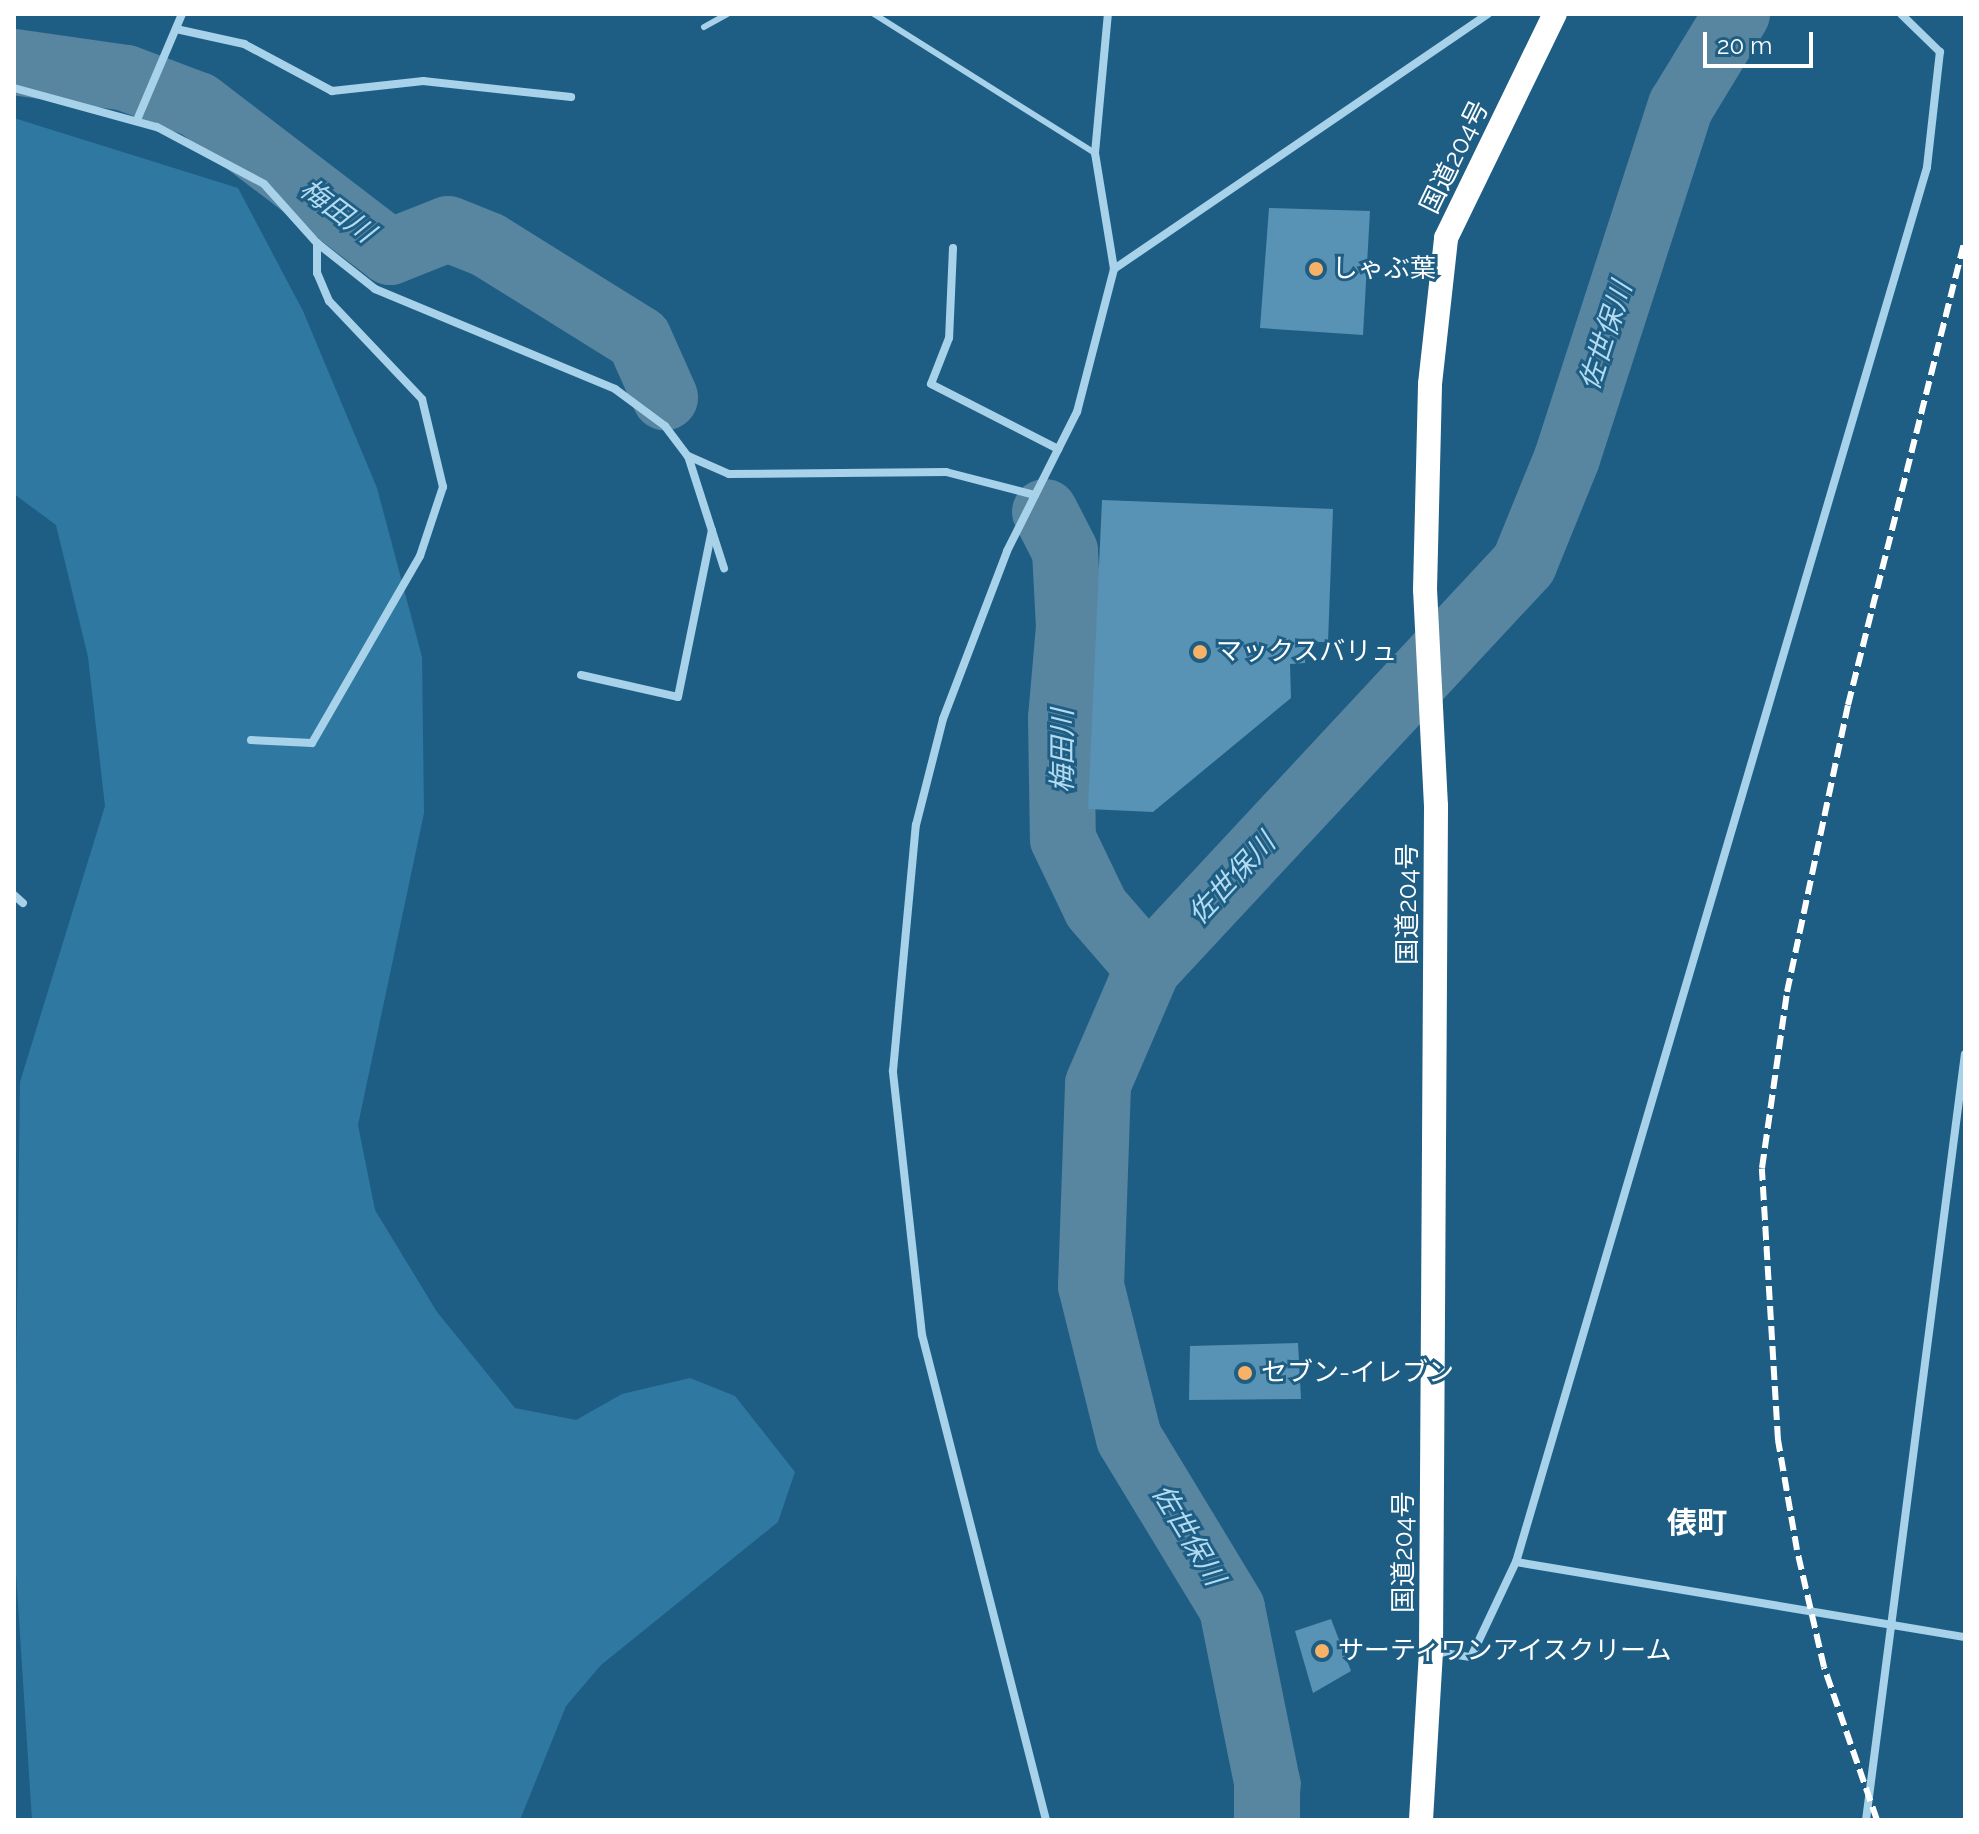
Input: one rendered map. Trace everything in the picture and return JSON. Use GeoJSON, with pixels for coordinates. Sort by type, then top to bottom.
{"type":"FeatureCollection","features":[{"type":"Feature","properties":{"kind":"highway","name":"国道204号"},"geometry":{"type":"LineString","coordinates":[[1421,1820],[1431,1651],[1436,806],[1425,590],[1430,384],[1446,238],[1555,14]]}},
{"type":"Feature","properties":{"kind":"street"},"geometry":{"type":"LineString","coordinates":[[137,120],[182,14]]}},
{"type":"Feature","properties":{"kind":"street"},"geometry":{"type":"LineString","coordinates":[[1046,1820],[922,1335],[893,1071],[916,825],[943,719],[1035,495],[1077,412],[1114,269],[1095,153],[1108,14]]}},
{"type":"Feature","properties":{"kind":"street"},"geometry":{"type":"LineString","coordinates":[[1114,269],[1488,14]]}},
{"type":"Feature","properties":{"kind":"street"},"geometry":{"type":"LineString","coordinates":[[1431,1651],[1471,1657],[1516,1562],[1927,167],[1940,52],[1901,14]]}},
{"type":"Feature","properties":{"kind":"street"},"geometry":{"type":"LineString","coordinates":[[176,29],[244,44],[332,91],[423,81],[571,97]]}},
{"type":"Feature","properties":{"kind":"street"},"geometry":{"type":"LineString","coordinates":[[14,88],[137,120],[264,184],[317,243],[375,289],[615,389],[665,426],[688,456],[724,568]]}},
{"type":"Feature","properties":{"kind":"street"},"geometry":{"type":"LineString","coordinates":[[251,740],[312,743],[420,556],[443,487],[422,399],[329,301],[317,273],[317,243]]}},
{"type":"Feature","properties":{"kind":"street"},"geometry":{"type":"LineString","coordinates":[[953,248],[949,338],[931,384],[1058,449]]}},
{"type":"Feature","properties":{"kind":"street"},"geometry":{"type":"LineString","coordinates":[[688,456],[729,474],[946,472],[1035,495]]}},
{"type":"Feature","properties":{"kind":"street"},"geometry":{"type":"LineString","coordinates":[[581,675],[678,697],[712,530]]}},
{"type":"Feature","properties":{"kind":"street"},"geometry":{"type":"LineString","coordinates":[[14,895],[23,903]]}},
{"type":"Feature","properties":{"kind":"street"},"geometry":{"type":"LineString","coordinates":[[1866,1820],[1895,1631],[1965,1054]]}},
{"type":"Feature","properties":{"kind":"street"},"geometry":{"type":"LineString","coordinates":[[1516,1562],[1895,1631],[1965,1637]]}},
{"type":"Feature","properties":{"kind":"lane"},"geometry":{"type":"LineString","coordinates":[[704,27],[727,14]]}},
{"type":"Feature","properties":{"kind":"lane"},"geometry":{"type":"LineString","coordinates":[[874,14],[1095,153]]}},
{"type":"Feature","properties":{"kind":"shaded area"},"geometry":{"type":"Polygon","coordinates":[[[14,118],[238,188],[303,311],[377,488],[422,657],[424,813],[358,1125],[375,1210],[437,1312],[515,1408],[576,1420],[622,1394],[690,1378],[735,1396],[795,1472],[778,1522],[601,1665],[566,1706],[520,1820],[32,1820],[14,1542],[20,1082],[105,806],[88,657],[56,525],[14,494],[14,118]]]}},
{"type":"Feature","properties":{"kind":"shaded area"},"geometry":{"type":"Polygon","coordinates":[[[1229,1639],[1292,1750],[1301,1782],[1298,1820],[1250,1820],[1232,1743],[1229,1639]]]}},
{"type":"Feature","properties":{"kind":"building","name":"しゃぶ葉"},"geometry":{"type":"Polygon","coordinates":[[[1269,208],[1370,211],[1363,335],[1260,328],[1269,208]]]}},
{"type":"Feature","properties":{"kind":"building","name":"マックスバリュ"},"geometry":{"type":"Polygon","coordinates":[[[1102,500],[1333,509],[1328,642],[1306,642],[1305,663],[1290,664],[1291,698],[1153,812],[1088,809],[1102,500]]]}},
{"type":"Feature","properties":{"kind":"building","name":"セブン-イレブン"},"geometry":{"type":"Polygon","coordinates":[[[1298,1343],[1301,1399],[1189,1400],[1190,1346],[1298,1343]]]}},
{"type":"Feature","properties":{"kind":"building","name":"サーティワンアイスクリーム"},"geometry":{"type":"Polygon","coordinates":[[[1331,1619],[1351,1671],[1313,1693],[1295,1631],[1331,1619]]]}},
{"type":"Feature","properties":{"kind":"waterway","name":"佐世保川"},"geometry":{"type":"LineString","coordinates":[[1267,1820],[1267,1782],[1232,1608],[1129,1438],[1091,1286],[1098,1084],[1148,968],[1524,564],[1567,458],[1681,106],[1737,14]]}},
{"type":"Feature","properties":{"kind":"waterway","name":"梅田川"},"geometry":{"type":"LineString","coordinates":[[14,62],[126,78],[198,105],[390,252],[448,229],[488,245],[639,339],[665,397]]}},
{"type":"Feature","properties":{"kind":"waterway","name":"梅田川"},"geometry":{"type":"LineString","coordinates":[[1045,512],[1065,551],[1069,627],[1061,718],[1063,839],[1096,908],[1148,968]]}},
{"type":"Feature","properties":{"kind":"railway"},"geometry":{"type":"LineString","coordinates":[[1877,1820],[1824,1667],[1797,1550],[1778,1440],[1762,1168],[1787,992],[1848,705],[1965,240]]}},
{"type":"Feature","properties":{"kind":"place","name":"しゃぶ葉"},"geometry":{"type":"Point","coordinates":[1316,269]}},
{"type":"Feature","properties":{"kind":"place","name":"マックスバリュ"},"geometry":{"type":"Point","coordinates":[1200,652]}},
{"type":"Feature","properties":{"kind":"place","name":"セブン-イレブン"},"geometry":{"type":"Point","coordinates":[1245,1373]}},
{"type":"Feature","properties":{"kind":"place","name":"サーティワンアイスクリーム"},"geometry":{"type":"Point","coordinates":[1322,1651]}},
{"type":"Feature","properties":{"kind":"district","name":"俵町"},"geometry":{"type":"Point","coordinates":[1697,1523]}}]}
